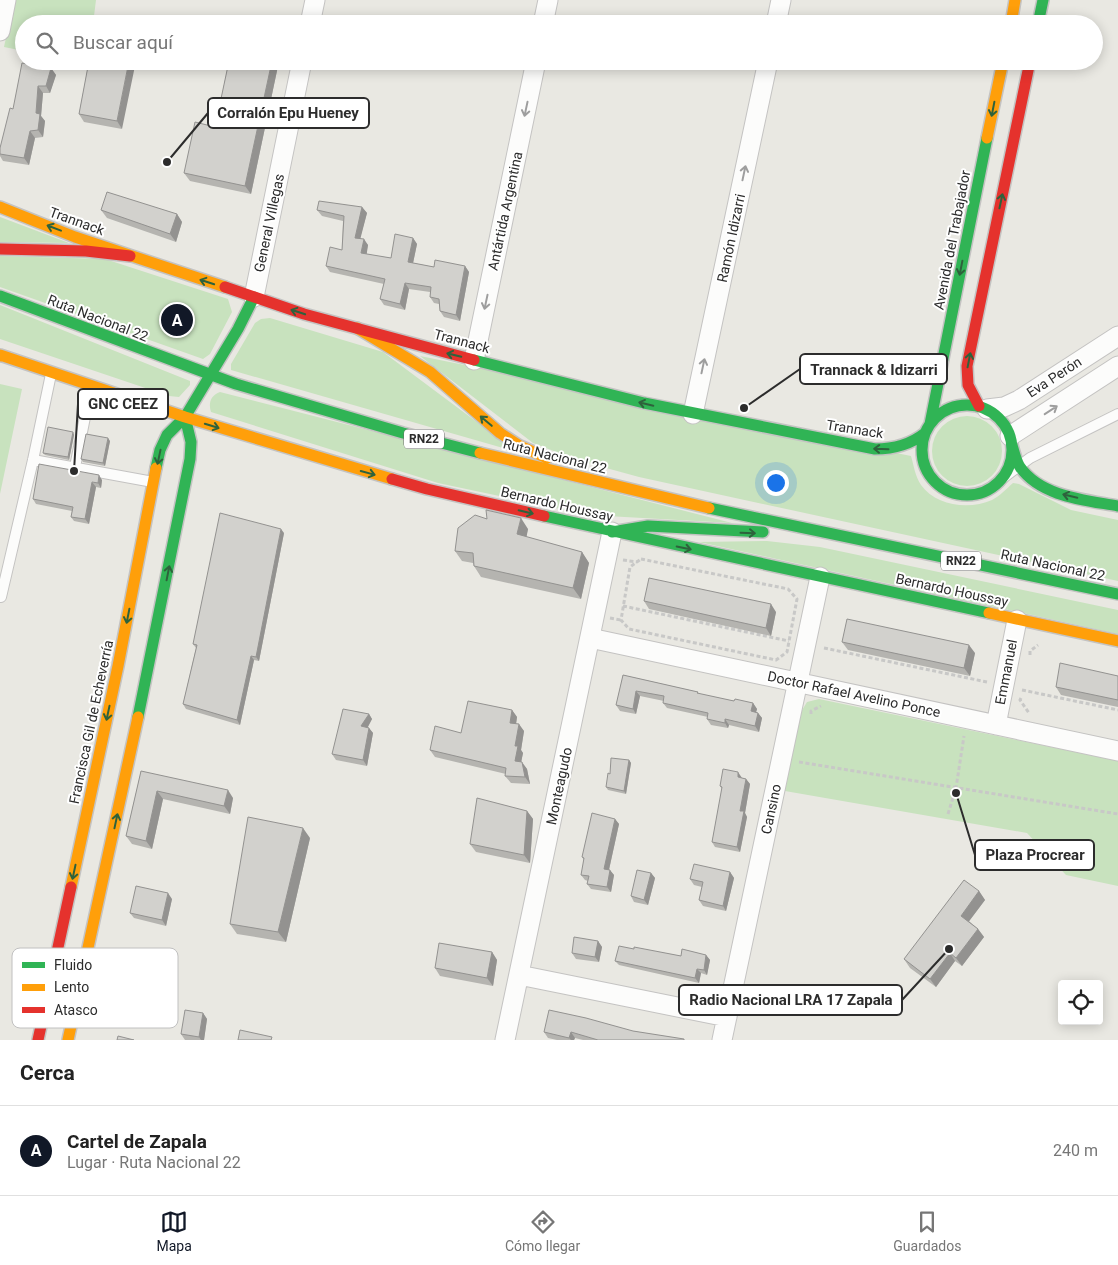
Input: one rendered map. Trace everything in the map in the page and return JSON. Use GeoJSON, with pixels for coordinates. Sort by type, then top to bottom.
{"type":"FeatureCollection","features":[{"type":"Feature","properties":{"kind":"street"},"geometry":{"type":"LineString","coordinates":[[0,31],[6,0]]}},
{"type":"Feature","properties":{"kind":"street"},"geometry":{"type":"LineString","coordinates":[[312,15],[315,0]]}},
{"type":"Feature","properties":{"kind":"street"},"geometry":{"type":"LineString","coordinates":[[545,15],[548,0]]}},
{"type":"Feature","properties":{"kind":"street"},"geometry":{"type":"LineString","coordinates":[[778,15],[781,0]]}},
{"type":"Feature","properties":{"kind":"street"},"geometry":{"type":"LineString","coordinates":[[1012,15],[1015,0]]}},
{"type":"Feature","properties":{"kind":"street"},"geometry":{"type":"LineString","coordinates":[[1040,15],[1043,0]]}},
{"type":"Feature","properties":{"kind":"street","name":"General Villegas"},"geometry":{"type":"LineString","coordinates":[[210,375],[238,329],[254,297],[300,70]]}},
{"type":"Feature","properties":{"kind":"street","name":"Antártida Argentina"},"geometry":{"type":"LineString","coordinates":[[474,360],[534,70]]}},
{"type":"Feature","properties":{"kind":"street","name":"Ramón Idizarri"},"geometry":{"type":"LineString","coordinates":[[694,414],[766,70]]}},
{"type":"Feature","properties":{"kind":"street","name":"Avenida del Trabajador"},"geometry":{"type":"LineString","coordinates":[[927,429],[1001,70]]}},
{"type":"Feature","properties":{"kind":"street"},"geometry":{"type":"LineString","coordinates":[[1028,70],[967,366],[968,385],[974,400],[1001,421],[1011,441],[1019,466],[1034,481],[1056,492],[1118,506]]}},
{"type":"Feature","properties":{"kind":"street","name":"Trannack"},"geometry":{"type":"LineString","coordinates":[[0,207],[130,256],[304,314],[584,389],[694,414],[874,449],[885,449],[903,447],[911,443],[927,429],[937,416],[946,410],[956,406],[968,405],[983,408]]}},
{"type":"Feature","properties":{"kind":"street"},"geometry":{"type":"LineString","coordinates":[[0,249],[86,251],[130,256]]}},
{"type":"Feature","properties":{"kind":"street","name":"Ruta Nacional 22"},"geometry":{"type":"LineString","coordinates":[[0,296],[236,384],[403,433],[718,510],[1118,594]]}},
{"type":"Feature","properties":{"kind":"street"},"geometry":{"type":"LineString","coordinates":[[357,328],[430,372],[485,422],[520,446],[558,463],[640,492]]}},
{"type":"Feature","properties":{"kind":"street","name":"Eva Perón"},"geometry":{"type":"LineString","coordinates":[[983,408],[1004,407],[1019,400],[1118,336]]}},
{"type":"Feature","properties":{"kind":"street","name":"Bernardo Houssay"},"geometry":{"type":"LineString","coordinates":[[1,355],[185,417],[345,466],[428,489],[612,532],[1118,642]]}},
{"type":"Feature","properties":{"kind":"street","name":"Eva Perón"},"geometry":{"type":"LineString","coordinates":[[1011,441],[1118,366]]}},
{"type":"Feature","properties":{"kind":"street","name":"Francisca Gil de Echeverría"},"geometry":{"type":"LineString","coordinates":[[60,948],[126,667],[154,482],[162,443],[173,428],[185,417],[210,375]]}},
{"type":"Feature","properties":{"kind":"street"},"geometry":{"type":"LineString","coordinates":[[88,948],[148,673],[190,459],[191,442],[185,417]]}},
{"type":"Feature","properties":{"kind":"street"},"geometry":{"type":"LineString","coordinates":[[927,429],[922,445],[922,458],[927,470],[934,481],[944,489],[956,494],[982,493],[993,487],[1002,478],[1009,466],[1012,454],[1011,441]]}},
{"type":"Feature","properties":{"kind":"street"},"geometry":{"type":"LineString","coordinates":[[612,532],[648,526],[754,533],[804,527]]}},
{"type":"Feature","properties":{"kind":"street","name":"Monteagudo"},"geometry":{"type":"LineString","coordinates":[[505,1040],[612,532]]}},
{"type":"Feature","properties":{"kind":"street","name":"Cansino"},"geometry":{"type":"LineString","coordinates":[[722,1040],[820,577]]}},
{"type":"Feature","properties":{"kind":"street","name":"Emmanuel"},"geometry":{"type":"LineString","coordinates":[[996,725],[1017,620]]}},
{"type":"Feature","properties":{"kind":"street","name":"Doctor Rafael Avelino Ponce"},"geometry":{"type":"LineString","coordinates":[[590,638],[1118,751]]}},
{"type":"Feature","properties":{"kind":"street"},"geometry":{"type":"LineString","coordinates":[[126,667],[148,673]]}},
{"type":"Feature","properties":{"kind":"street"},"geometry":{"type":"LineString","coordinates":[[519,975],[727,1017]]}},
{"type":"Feature","properties":{"kind":"lane"},"geometry":{"type":"LineString","coordinates":[[1,597],[34,460],[51,373]]}},
{"type":"Feature","properties":{"kind":"lane"},"geometry":{"type":"LineString","coordinates":[[76,467],[91,386]]}},
{"type":"Feature","properties":{"kind":"lane"},"geometry":{"type":"LineString","coordinates":[[1002,478],[1030,458],[1118,414]]}},
{"type":"Feature","properties":{"kind":"lane"},"geometry":{"type":"LineString","coordinates":[[34,460],[154,482]]}},
{"type":"Feature","properties":{"kind":"path"},"geometry":{"type":"LineString","coordinates":[[606,618],[621,620],[629,629],[776,660],[787,652],[797,599],[788,589],[642,558],[630,567],[621,620]]}},
{"type":"Feature","properties":{"kind":"path"},"geometry":{"type":"LineString","coordinates":[[618,560],[637,562]]}},
{"type":"Feature","properties":{"kind":"path"},"geometry":{"type":"LineString","coordinates":[[624,606],[789,641]]}},
{"type":"Feature","properties":{"kind":"path"},"geometry":{"type":"LineString","coordinates":[[1028,661],[1030,651],[1043,641]]}},
{"type":"Feature","properties":{"kind":"path"},"geometry":{"type":"LineString","coordinates":[[823,654],[824,648],[987,682]]}},
{"type":"Feature","properties":{"kind":"path"},"geometry":{"type":"LineString","coordinates":[[986,687],[988,673]]}},
{"type":"Feature","properties":{"kind":"path"},"geometry":{"type":"LineString","coordinates":[[1024,680],[1020,700],[1028,713],[1037,715]]}},
{"type":"Feature","properties":{"kind":"path"},"geometry":{"type":"LineString","coordinates":[[1022,690],[1118,710]]}},
{"type":"Feature","properties":{"kind":"path"},"geometry":{"type":"LineString","coordinates":[[809,720],[811,711],[820,706],[830,708]]}},
{"type":"Feature","properties":{"kind":"path"},"geometry":{"type":"LineString","coordinates":[[948,814],[956,788],[964,736],[973,738]]}},
{"type":"Feature","properties":{"kind":"path"},"geometry":{"type":"LineString","coordinates":[[797,769],[801,753]]}},
{"type":"Feature","properties":{"kind":"path"},"geometry":{"type":"LineString","coordinates":[[799,762],[1118,814]]}},
{"type":"Feature","properties":{"kind":"green space"},"geometry":{"type":"Polygon","coordinates":[[[14,0],[96,0],[94,15],[15,15],[15,49],[4,47],[14,0]]]}},
{"type":"Feature","properties":{"kind":"green space"},"geometry":{"type":"Polygon","coordinates":[[[0,217],[69,243],[0,242],[0,217]]]}},
{"type":"Feature","properties":{"kind":"green space"},"geometry":{"type":"Polygon","coordinates":[[[0,256],[105,259],[228,299],[232,312],[210,354],[203,359],[0,287],[0,256]]]}},
{"type":"Feature","properties":{"kind":"green space"},"geometry":{"type":"Polygon","coordinates":[[[0,305],[190,381],[190,385],[179,397],[169,396],[0,339],[0,305]]]}},
{"type":"Feature","properties":{"kind":"green space"},"geometry":{"type":"Polygon","coordinates":[[[270,318],[383,352],[517,452],[231,370],[231,364],[255,323],[261,319],[270,318]]]}},
{"type":"Feature","properties":{"kind":"green space"},"geometry":{"type":"Polygon","coordinates":[[[420,356],[911,456],[921,485],[935,498],[944,502],[963,505],[983,503],[995,498],[1013,483],[1019,484],[1071,510],[1118,520],[1118,581],[639,477],[577,460],[533,443],[420,356]]]}},
{"type":"Feature","properties":{"kind":"green space"},"geometry":{"type":"Polygon","coordinates":[[[0,384],[22,389],[0,494],[0,384]]]}},
{"type":"Feature","properties":{"kind":"green space"},"geometry":{"type":"Polygon","coordinates":[[[220,392],[732,523],[589,515],[438,483],[211,412],[211,400],[214,395],[220,392]]]}},
{"type":"Feature","properties":{"kind":"green space"},"geometry":{"type":"Polygon","coordinates":[[[967,416],[980,419],[992,426],[999,438],[1002,451],[999,464],[992,476],[980,483],[967,486],[954,483],[942,476],[935,464],[932,451],[935,438],[942,426],[954,419],[967,416]]]}},
{"type":"Feature","properties":{"kind":"green space"},"geometry":{"type":"Polygon","coordinates":[[[767,541],[820,547],[1118,610],[1118,634],[699,542],[767,541]]]}},
{"type":"Feature","properties":{"kind":"green space"},"geometry":{"type":"Polygon","coordinates":[[[819,699],[1118,761],[1118,886],[1066,875],[1027,833],[785,791],[801,712],[807,702],[819,699]]]}},
{"type":"Feature","properties":{"kind":"building"},"geometry":{"type":"Polygon","coordinates":[[[21,70],[50,70],[46,86],[38,86],[36,113],[40,114],[38,130],[30,131],[24,158],[0,154],[10,108],[13,109],[21,70]]]}},
{"type":"Feature","properties":{"kind":"building"},"geometry":{"type":"Polygon","coordinates":[[[87,70],[127,70],[117,121],[79,114],[87,70]]]}},
{"type":"Feature","properties":{"kind":"building"},"geometry":{"type":"Polygon","coordinates":[[[227,70],[270,70],[245,186],[184,173],[195,122],[215,127],[227,70]]]}},
{"type":"Feature","properties":{"kind":"building"},"geometry":{"type":"Polygon","coordinates":[[[107,192],[177,214],[170,234],[101,210],[107,192]]]}},
{"type":"Feature","properties":{"kind":"building"},"geometry":{"type":"Polygon","coordinates":[[[319,201],[362,207],[355,238],[364,239],[361,253],[391,258],[395,234],[413,238],[408,262],[434,267],[435,260],[465,266],[456,315],[440,311],[439,299],[430,297],[431,287],[405,283],[400,304],[380,299],[385,279],[326,266],[330,247],[342,250],[344,216],[317,210],[319,201]]]}},
{"type":"Feature","properties":{"kind":"building"},"geometry":{"type":"Polygon","coordinates":[[[48,427],[73,432],[68,457],[43,453],[48,427]]]}},
{"type":"Feature","properties":{"kind":"building"},"geometry":{"type":"Polygon","coordinates":[[[86,434],[108,438],[103,463],[81,459],[86,434]]]}},
{"type":"Feature","properties":{"kind":"building"},"geometry":{"type":"Polygon","coordinates":[[[39,464],[99,475],[98,483],[92,482],[85,519],[71,517],[73,507],[33,499],[39,464]]]}},
{"type":"Feature","properties":{"kind":"building"},"geometry":{"type":"Polygon","coordinates":[[[486,510],[521,518],[517,534],[582,552],[573,588],[474,566],[473,553],[455,551],[458,528],[475,515],[487,519],[486,510]]]}},
{"type":"Feature","properties":{"kind":"building"},"geometry":{"type":"Polygon","coordinates":[[[220,513],[281,529],[256,657],[251,656],[237,720],[183,704],[197,645],[193,644],[220,513]]]}},
{"type":"Feature","properties":{"kind":"building"},"geometry":{"type":"Polygon","coordinates":[[[649,578],[771,604],[766,628],[644,601],[649,578]]]}},
{"type":"Feature","properties":{"kind":"building"},"geometry":{"type":"Polygon","coordinates":[[[847,619],[969,645],[964,668],[842,642],[847,619]]]}},
{"type":"Feature","properties":{"kind":"building"},"geometry":{"type":"Polygon","coordinates":[[[1060,663],[1118,676],[1118,700],[1056,687],[1060,663]]]}},
{"type":"Feature","properties":{"kind":"building"},"geometry":{"type":"Polygon","coordinates":[[[623,675],[734,701],[735,699],[753,703],[751,711],[758,713],[755,726],[725,719],[725,723],[707,719],[708,713],[663,703],[664,696],[636,691],[633,709],[616,705],[623,675]]]}},
{"type":"Feature","properties":{"kind":"building"},"geometry":{"type":"Polygon","coordinates":[[[468,701],[512,710],[510,723],[519,724],[515,746],[518,746],[515,761],[522,762],[525,777],[505,776],[506,768],[430,750],[435,726],[461,733],[468,701]]]}},
{"type":"Feature","properties":{"kind":"building"},"geometry":{"type":"Polygon","coordinates":[[[343,709],[369,714],[361,726],[369,728],[363,760],[332,754],[343,709]]]}},
{"type":"Feature","properties":{"kind":"building"},"geometry":{"type":"Polygon","coordinates":[[[611,758],[629,760],[624,791],[606,787],[608,773],[610,774],[611,758]]]}},
{"type":"Feature","properties":{"kind":"building"},"geometry":{"type":"Polygon","coordinates":[[[723,769],[738,772],[738,777],[746,779],[740,811],[744,811],[737,847],[712,842],[722,787],[720,786],[723,769]]]}},
{"type":"Feature","properties":{"kind":"building"},"geometry":{"type":"Polygon","coordinates":[[[141,771],[228,790],[224,806],[157,791],[146,841],[126,836],[141,771]]]}},
{"type":"Feature","properties":{"kind":"building"},"geometry":{"type":"Polygon","coordinates":[[[477,798],[527,811],[524,855],[470,844],[477,798]]]}},
{"type":"Feature","properties":{"kind":"building"},"geometry":{"type":"Polygon","coordinates":[[[592,813],[615,819],[604,869],[610,870],[607,887],[587,884],[589,876],[581,875],[584,858],[582,857],[592,813]]]}},
{"type":"Feature","properties":{"kind":"building"},"geometry":{"type":"Polygon","coordinates":[[[248,817],[303,828],[278,932],[230,924],[248,817]]]}},
{"type":"Feature","properties":{"kind":"building"},"geometry":{"type":"Polygon","coordinates":[[[694,864],[730,872],[723,906],[699,900],[703,882],[690,879],[694,864]]]}},
{"type":"Feature","properties":{"kind":"building"},"geometry":{"type":"Polygon","coordinates":[[[637,870],[651,873],[644,900],[631,896],[637,870]]]}},
{"type":"Feature","properties":{"kind":"building"},"geometry":{"type":"Polygon","coordinates":[[[964,880],[979,891],[961,916],[978,929],[956,958],[950,953],[930,979],[904,959],[964,880]]]}},
{"type":"Feature","properties":{"kind":"building"},"geometry":{"type":"Polygon","coordinates":[[[136,886],[168,893],[162,920],[130,913],[136,886]]]}},
{"type":"Feature","properties":{"kind":"building"},"geometry":{"type":"Polygon","coordinates":[[[574,937],[598,941],[595,957],[572,953],[574,937]]]}},
{"type":"Feature","properties":{"kind":"building"},"geometry":{"type":"Polygon","coordinates":[[[439,943],[492,952],[487,978],[435,968],[439,943]]]}},
{"type":"Feature","properties":{"kind":"building"},"geometry":{"type":"Polygon","coordinates":[[[619,946],[681,956],[682,949],[706,955],[704,970],[697,969],[695,978],[615,961],[619,946]]]}},
{"type":"Feature","properties":{"kind":"building"},"geometry":{"type":"Polygon","coordinates":[[[185,1010],[203,1013],[199,1037],[181,1034],[185,1010]]]}},
{"type":"Feature","properties":{"kind":"building"},"geometry":{"type":"Polygon","coordinates":[[[549,1010],[633,1031],[684,1040],[598,1040],[571,1032],[569,1038],[544,1032],[549,1010]]]}},
{"type":"Feature","properties":{"kind":"building"},"geometry":{"type":"Polygon","coordinates":[[[240,1030],[272,1037],[271,1040],[238,1040],[240,1030]]]}},
{"type":"Feature","properties":{"kind":"building"},"geometry":{"type":"Polygon","coordinates":[[[118,1036],[134,1040],[117,1040],[118,1036]]]}},
{"type":"Feature","properties":{"kind":"traffic: fast"},"geometry":{"type":"LineString","coordinates":[[1040,15],[1043,0]]}},
{"type":"Feature","properties":{"kind":"traffic: fast"},"geometry":{"type":"LineString","coordinates":[[930,424],[987,138]]}},
{"type":"Feature","properties":{"kind":"traffic: fast"},"geometry":{"type":"LineString","coordinates":[[0,296],[236,384],[403,433],[480,453]]}},
{"type":"Feature","properties":{"kind":"traffic: fast"},"geometry":{"type":"LineString","coordinates":[[156,468],[160,450],[167,435],[185,417],[238,329],[254,297]]}},
{"type":"Feature","properties":{"kind":"traffic: fast"},"geometry":{"type":"LineString","coordinates":[[474,360],[644,403],[875,449],[902,446],[914,441],[925,433]]}},
{"type":"Feature","properties":{"kind":"traffic: fast"},"geometry":{"type":"LineString","coordinates":[[967,405],[984,408],[999,418],[1009,433],[1012,450],[1009,467],[999,482],[984,492],[967,495],[950,492],[935,482],[925,467],[922,450],[925,433],[935,418],[950,408],[967,405]]}},
{"type":"Feature","properties":{"kind":"traffic: fast"},"geometry":{"type":"LineString","coordinates":[[138,717],[190,459],[191,442],[185,417]]}},
{"type":"Feature","properties":{"kind":"traffic: fast"},"geometry":{"type":"LineString","coordinates":[[1012,445],[1020,467],[1040,485],[1064,496],[1118,506]]}},
{"type":"Feature","properties":{"kind":"traffic: fast"},"geometry":{"type":"LineString","coordinates":[[709,508],[1118,594]]}},
{"type":"Feature","properties":{"kind":"traffic: fast"},"geometry":{"type":"LineString","coordinates":[[544,516],[989,613]]}},
{"type":"Feature","properties":{"kind":"traffic: fast"},"geometry":{"type":"LineString","coordinates":[[612,532],[648,526],[763,532]]}},
{"type":"Feature","properties":{"kind":"traffic: slow"},"geometry":{"type":"LineString","coordinates":[[1012,15],[1015,0]]}},
{"type":"Feature","properties":{"kind":"traffic: slow"},"geometry":{"type":"LineString","coordinates":[[987,138],[1001,70]]}},
{"type":"Feature","properties":{"kind":"traffic: slow"},"geometry":{"type":"LineString","coordinates":[[0,207],[75,237],[225,287]]}},
{"type":"Feature","properties":{"kind":"traffic: slow"},"geometry":{"type":"LineString","coordinates":[[357,328],[430,372],[500,433],[520,446],[547,458]]}},
{"type":"Feature","properties":{"kind":"traffic: slow"},"geometry":{"type":"LineString","coordinates":[[0,355],[185,417],[392,479]]}},
{"type":"Feature","properties":{"kind":"traffic: slow"},"geometry":{"type":"LineString","coordinates":[[480,453],[709,508]]}},
{"type":"Feature","properties":{"kind":"traffic: slow"},"geometry":{"type":"LineString","coordinates":[[71,887],[118,666],[156,468]]}},
{"type":"Feature","properties":{"kind":"traffic: slow"},"geometry":{"type":"LineString","coordinates":[[989,613],[1118,641]]}},
{"type":"Feature","properties":{"kind":"traffic: slow"},"geometry":{"type":"LineString","coordinates":[[88,948],[138,717]]}},
{"type":"Feature","properties":{"kind":"traffic: slow"},"geometry":{"type":"LineString","coordinates":[[68,1040],[71,1028]]}},
{"type":"Feature","properties":{"kind":"traffic: jam"},"geometry":{"type":"LineString","coordinates":[[979,406],[968,385],[967,366],[1028,70]]}},
{"type":"Feature","properties":{"kind":"traffic: jam"},"geometry":{"type":"LineString","coordinates":[[0,249],[86,251],[130,256]]}},
{"type":"Feature","properties":{"kind":"traffic: jam"},"geometry":{"type":"LineString","coordinates":[[225,287],[304,314],[474,360]]}},
{"type":"Feature","properties":{"kind":"traffic: jam"},"geometry":{"type":"LineString","coordinates":[[392,479],[544,516]]}},
{"type":"Feature","properties":{"kind":"traffic: jam"},"geometry":{"type":"LineString","coordinates":[[58,948],[71,887]]}},
{"type":"Feature","properties":{"kind":"traffic: jam"},"geometry":{"type":"LineString","coordinates":[[38,1040],[41,1028]]}},
{"type":"Feature","properties":{"kind":"place","name":"Corralón Epu Hueney"},"geometry":{"type":"Point","coordinates":[167,162]}},
{"type":"Feature","properties":{"kind":"place","name":"Cartel de Zapala"},"geometry":{"type":"Point","coordinates":[177,320]}},
{"type":"Feature","properties":{"kind":"place","name":"Trannack & Idizarri"},"geometry":{"type":"Point","coordinates":[744,408]}},
{"type":"Feature","properties":{"kind":"place","name":"GNC CEEZ"},"geometry":{"type":"Point","coordinates":[74,471]}},
{"type":"Feature","properties":{"kind":"place","name":"Plaza Procrear"},"geometry":{"type":"Point","coordinates":[956,793]}},
{"type":"Feature","properties":{"kind":"place","name":"Radio Nacional LRA 17 Zapala"},"geometry":{"type":"Point","coordinates":[949,949]}}]}
